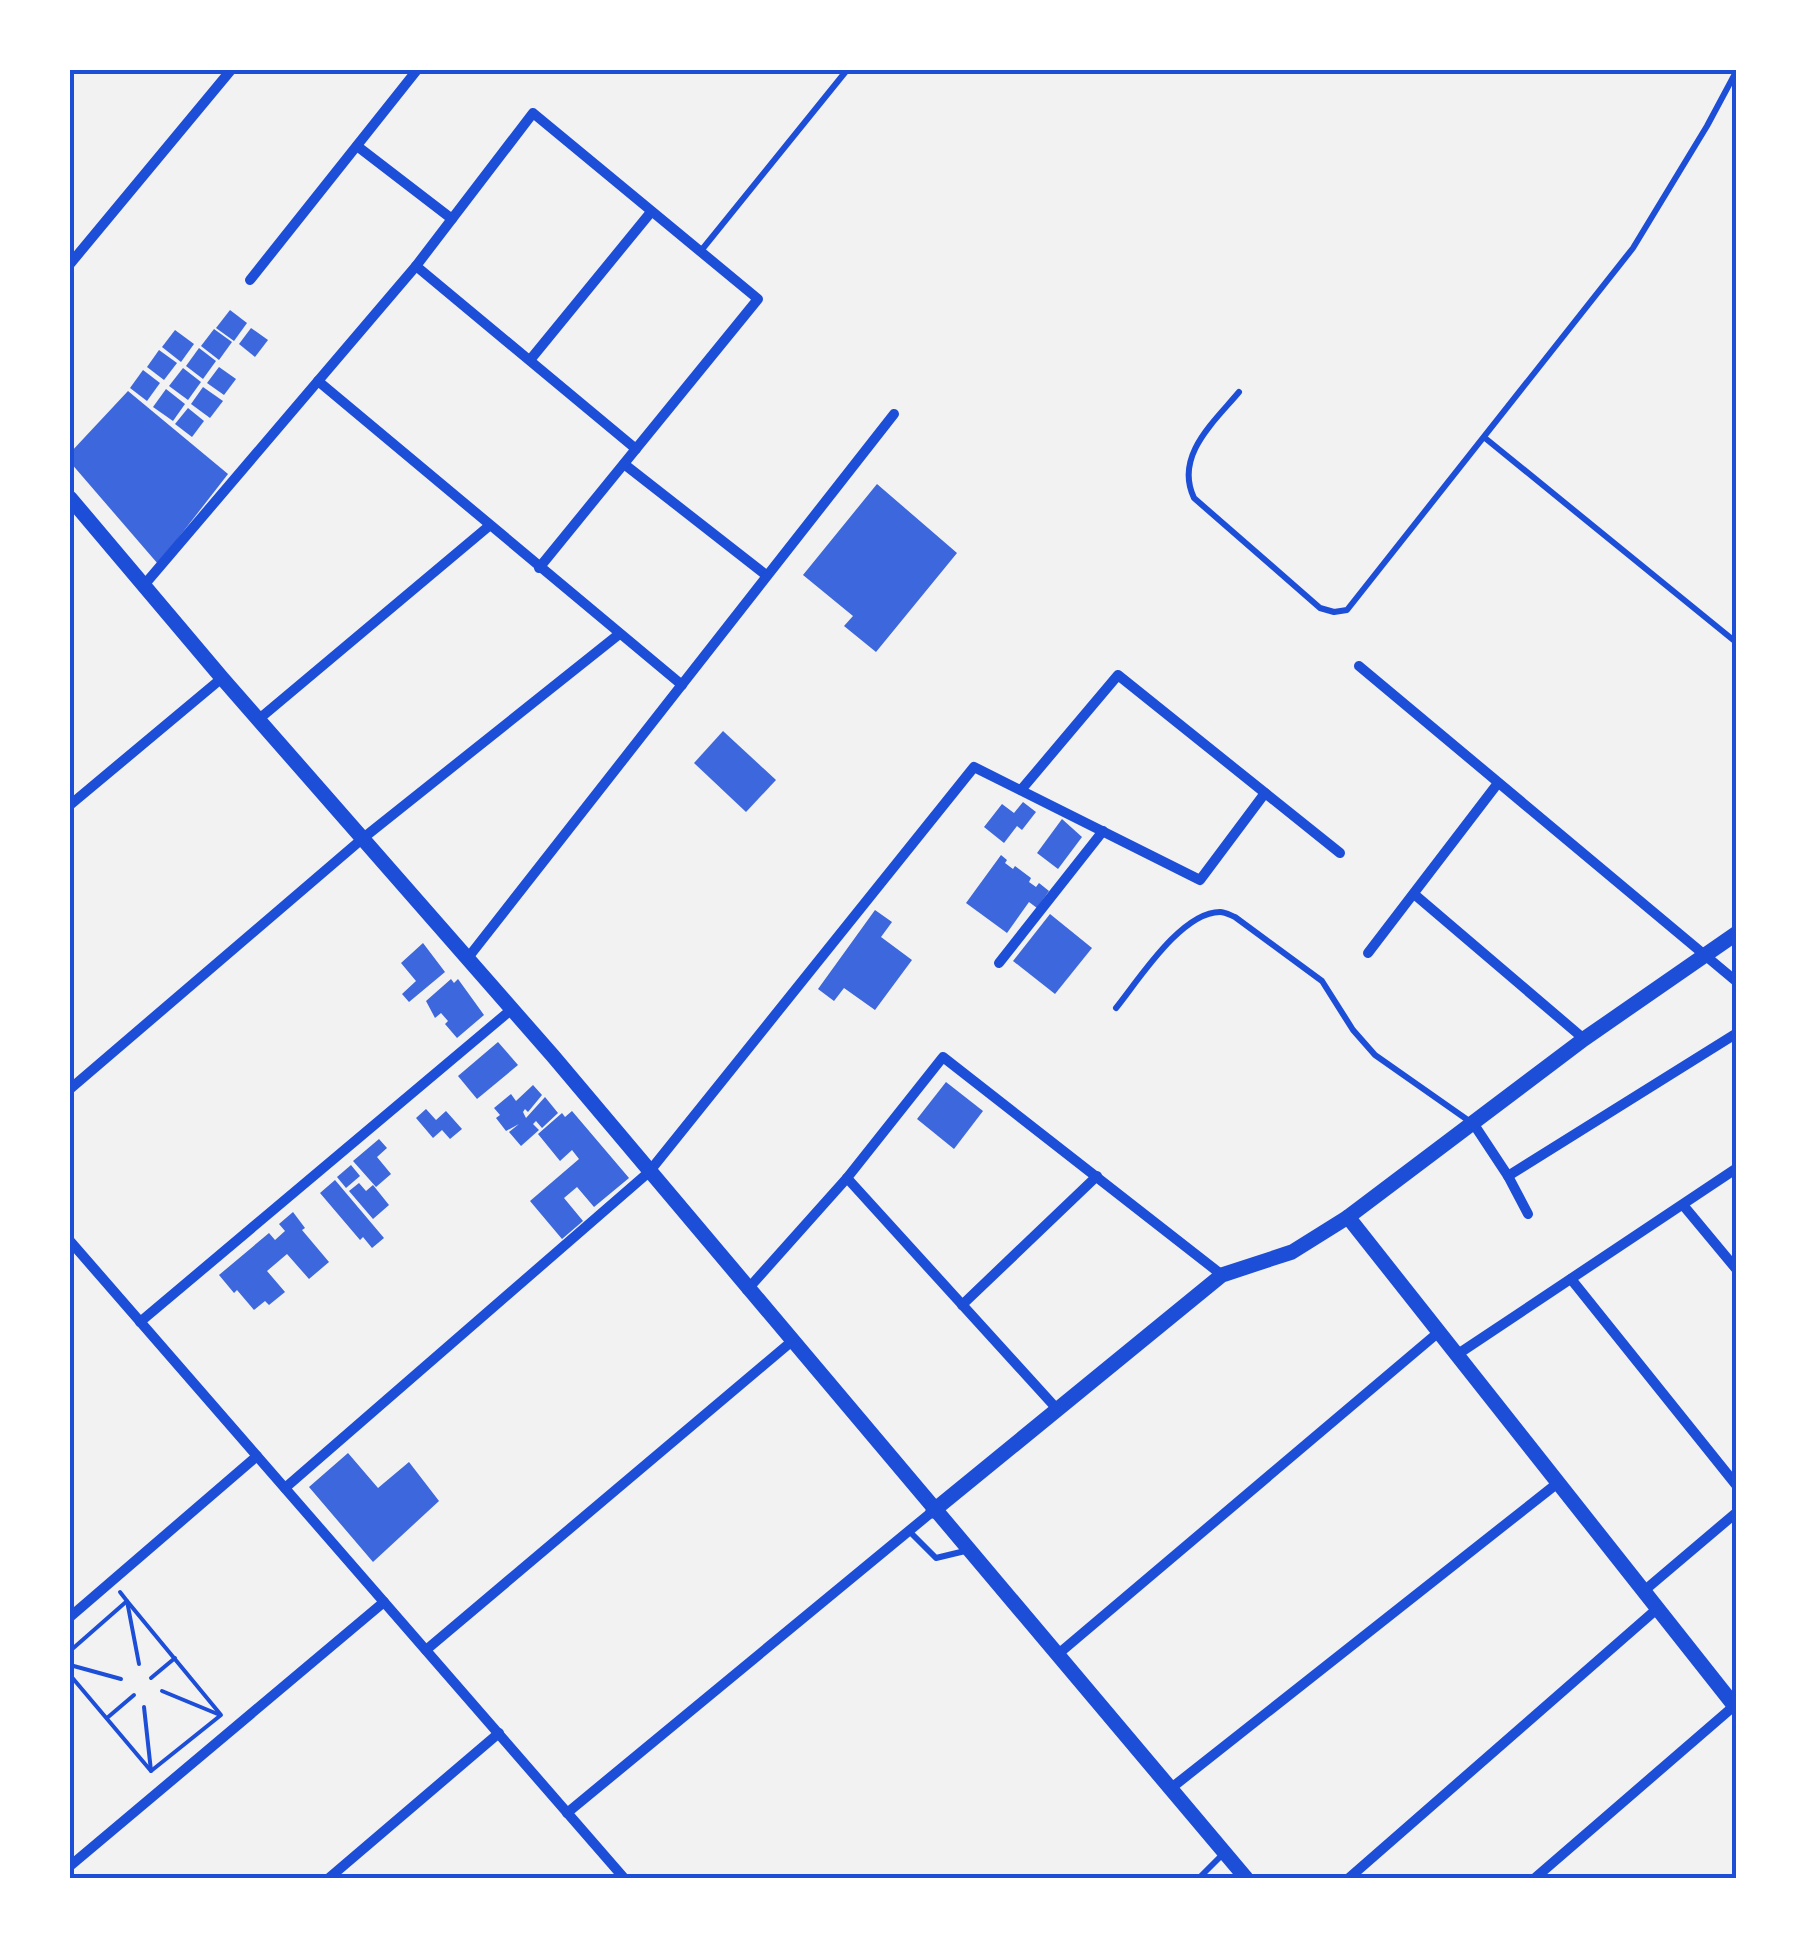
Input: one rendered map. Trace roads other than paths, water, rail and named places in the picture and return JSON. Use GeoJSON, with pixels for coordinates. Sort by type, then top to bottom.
{"type":"FeatureCollection","features":[{"type":"Feature","properties":{"kind":"street"},"geometry":{"type":"LineString","coordinates":[[70,264],[231,70]]}},
{"type":"Feature","properties":{"kind":"street"},"geometry":{"type":"LineString","coordinates":[[250,280],[417,70]]}},
{"type":"Feature","properties":{"kind":"street"},"geometry":{"type":"LineString","coordinates":[[145,584],[416,266],[533,113],[758,299],[539,568]]}},
{"type":"Feature","properties":{"kind":"street"},"geometry":{"type":"LineString","coordinates":[[357,146],[452,218]]}},
{"type":"Feature","properties":{"kind":"street"},"geometry":{"type":"LineString","coordinates":[[530,360],[651,212]]}},
{"type":"Feature","properties":{"kind":"street"},"geometry":{"type":"LineString","coordinates":[[416,266],[636,449]]}},
{"type":"Feature","properties":{"kind":"street"},"geometry":{"type":"LineString","coordinates":[[318,381],[682,685]]}},
{"type":"Feature","properties":{"kind":"street"},"geometry":{"type":"LineString","coordinates":[[467,959],[894,414]]}},
{"type":"Feature","properties":{"kind":"street"},"geometry":{"type":"LineString","coordinates":[[624,464],[766,575]]}},
{"type":"Feature","properties":{"kind":"street"},"geometry":{"type":"LineString","coordinates":[[74,510],[145,584],[222,678],[512,1010],[1246,1878]]}},
{"type":"Feature","properties":{"kind":"street"},"geometry":{"type":"LineString","coordinates":[[258,719],[490,526]]}},
{"type":"Feature","properties":{"kind":"street"},"geometry":{"type":"LineString","coordinates":[[70,1089],[362,839],[618,635]]}},
{"type":"Feature","properties":{"kind":"street"},"geometry":{"type":"LineString","coordinates":[[1359,666],[1737,982]]}},
{"type":"Feature","properties":{"kind":"street"},"geometry":{"type":"LineString","coordinates":[[1021,790],[1118,676],[1340,852]]}},
{"type":"Feature","properties":{"kind":"street"},"geometry":{"type":"LineString","coordinates":[[70,805],[222,678]]}},
{"type":"Feature","properties":{"kind":"street"},"geometry":{"type":"LineString","coordinates":[[285,1488],[650,1172],[974,767],[1200,880],[1265,792]]}},
{"type":"Feature","properties":{"kind":"street"},"geometry":{"type":"LineString","coordinates":[[1368,953],[1498,783]]}},
{"type":"Feature","properties":{"kind":"street"},"geometry":{"type":"LineString","coordinates":[[999,963],[1103,831]]}},
{"type":"Feature","properties":{"kind":"street"},"geometry":{"type":"LineString","coordinates":[[1414,894],[1584,1039]]}},
{"type":"Feature","properties":{"kind":"street"},"geometry":{"type":"LineString","coordinates":[[567,1812],[1222,1275],[1292,1252],[1348,1217],[1584,1039],[1737,933]]}},
{"type":"Feature","properties":{"kind":"street"},"geometry":{"type":"LineString","coordinates":[[140,1322],[512,1010]]}},
{"type":"Feature","properties":{"kind":"street"},"geometry":{"type":"LineString","coordinates":[[1508,1176],[1737,1033]]}},
{"type":"Feature","properties":{"kind":"street"},"geometry":{"type":"LineString","coordinates":[[747,1290],[847,1178],[944,1057],[1222,1275]]}},
{"type":"Feature","properties":{"kind":"street"},"geometry":{"type":"LineString","coordinates":[[1473,1123],[1528,1214]]}},
{"type":"Feature","properties":{"kind":"street"},"geometry":{"type":"LineString","coordinates":[[1458,1354],[1737,1168]]}},
{"type":"Feature","properties":{"kind":"street"},"geometry":{"type":"LineString","coordinates":[[962,1305],[1098,1176]]}},
{"type":"Feature","properties":{"kind":"street"},"geometry":{"type":"LineString","coordinates":[[847,1178],[1057,1409]]}},
{"type":"Feature","properties":{"kind":"street"},"geometry":{"type":"LineString","coordinates":[[1682,1205],[1737,1270]]}},
{"type":"Feature","properties":{"kind":"street"},"geometry":{"type":"LineString","coordinates":[[1348,1217],[1736,1708],[1535,1878]]}},
{"type":"Feature","properties":{"kind":"street"},"geometry":{"type":"LineString","coordinates":[[70,1241],[624,1878]]}},
{"type":"Feature","properties":{"kind":"street"},"geometry":{"type":"LineString","coordinates":[[1571,1279],[1737,1486]]}},
{"type":"Feature","properties":{"kind":"street"},"geometry":{"type":"LineString","coordinates":[[1057,1655],[1440,1330]]}},
{"type":"Feature","properties":{"kind":"street"},"geometry":{"type":"LineString","coordinates":[[426,1650],[791,1342]]}},
{"type":"Feature","properties":{"kind":"street"},"geometry":{"type":"LineString","coordinates":[[70,1617],[257,1456]]}},
{"type":"Feature","properties":{"kind":"street"},"geometry":{"type":"LineString","coordinates":[[1170,1789],[1559,1482]]}},
{"type":"Feature","properties":{"kind":"street"},"geometry":{"type":"LineString","coordinates":[[1645,1590],[1735,1516]]}},
{"type":"Feature","properties":{"kind":"street"},"geometry":{"type":"LineString","coordinates":[[70,1866],[384,1602]]}},
{"type":"Feature","properties":{"kind":"street"},"geometry":{"type":"LineString","coordinates":[[1349,1878],[1658,1608]]}},
{"type":"Feature","properties":{"kind":"street"},"geometry":{"type":"LineString","coordinates":[[329,1878],[499,1734]]}},
{"type":"Feature","properties":{"kind":"lane"},"geometry":{"type":"LineString","coordinates":[[700,253],[846,70]]}},
{"type":"Feature","properties":{"kind":"lane"},"geometry":{"type":"LineString","coordinates":[[1239,392],[1190,456],[1187,478],[1194,498],[1327,611],[1341,612],[1352,607],[1633,248],[1737,70]]}},
{"type":"Feature","properties":{"kind":"lane"},"geometry":{"type":"LineString","coordinates":[[1485,438],[1737,643]]}},
{"type":"Feature","properties":{"kind":"lane"},"geometry":{"type":"LineString","coordinates":[[1116,1008],[1170,940],[1197,920],[1219,912],[1235,916],[1322,981],[1353,1030],[1375,1055],[1473,1123]]}},
{"type":"Feature","properties":{"kind":"lane"},"geometry":{"type":"LineString","coordinates":[[909,1531],[936,1558],[967,1550]]}},
{"type":"Feature","properties":{"kind":"lane"},"geometry":{"type":"LineString","coordinates":[[1199,1878],[1224,1853]]}}]}
